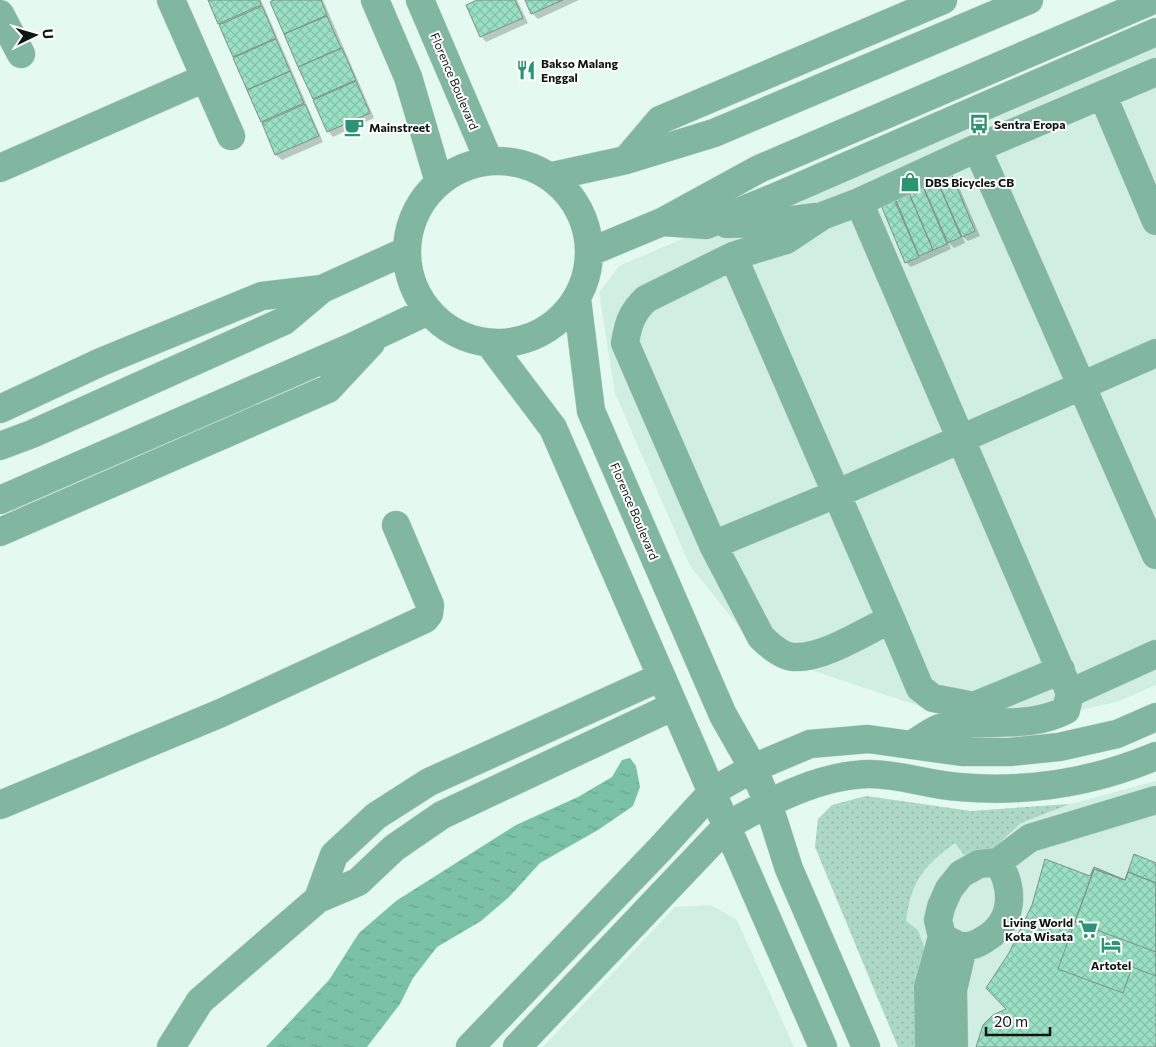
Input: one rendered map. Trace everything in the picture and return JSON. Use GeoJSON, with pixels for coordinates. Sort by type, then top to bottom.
{"type":"FeatureCollection","features":[{"type":"Feature","properties":{"kind":"street"},"geometry":{"type":"LineString","coordinates":[[171,0],[231,136]]}},
{"type":"Feature","properties":{"kind":"street"},"geometry":{"type":"LineString","coordinates":[[375,0],[408,78],[439,182]]}},
{"type":"Feature","properties":{"kind":"street","name":"Florence Boulevard"},"geometry":{"type":"LineString","coordinates":[[420,0],[489,161]]}},
{"type":"Feature","properties":{"kind":"street"},"geometry":{"type":"LineString","coordinates":[[626,160],[660,120],[943,0]]}},
{"type":"Feature","properties":{"kind":"street"},"geometry":{"type":"LineString","coordinates":[[552,176],[626,160],[714,133],[1029,0]]}},
{"type":"Feature","properties":{"kind":"street"},"geometry":{"type":"LineString","coordinates":[[590,252],[662,222],[759,168],[1153,0]]}},
{"type":"Feature","properties":{"kind":"street"},"geometry":{"type":"LineString","coordinates":[[0,14],[21,54]]}},
{"type":"Feature","properties":{"kind":"street"},"geometry":{"type":"LineString","coordinates":[[706,225],[773,198],[1156,32]]}},
{"type":"Feature","properties":{"kind":"street"},"geometry":{"type":"LineString","coordinates":[[891,619],[815,655],[792,657],[773,648],[761,637],[713,545],[625,343],[628,323],[635,309],[646,299],[733,256],[786,240],[822,216],[859,202],[977,148],[1103,96],[1152,72]]}},
{"type":"Feature","properties":{"kind":"street"},"geometry":{"type":"LineString","coordinates":[[0,168],[205,78]]}},
{"type":"Feature","properties":{"kind":"street"},"geometry":{"type":"LineString","coordinates":[[1103,96],[1156,221]]}},
{"type":"Feature","properties":{"kind":"street"},"geometry":{"type":"LineString","coordinates":[[977,148],[1080,386],[1156,555]]}},
{"type":"Feature","properties":{"kind":"street"},"geometry":{"type":"LineString","coordinates":[[489,161],[512,162],[552,176],[572,198],[584,220],[590,252],[587,273],[577,299],[558,321],[538,334],[515,342],[489,343],[463,336],[428,311],[413,282],[406,251],[412,220],[439,182],[468,166],[489,161]]}},
{"type":"Feature","properties":{"kind":"street"},"geometry":{"type":"LineString","coordinates":[[859,202],[1065,681],[1066,710],[1058,714],[1025,723],[938,728],[913,744]]}},
{"type":"Feature","properties":{"kind":"street"},"geometry":{"type":"LineString","coordinates":[[662,222],[706,225],[768,223],[822,216]]}},
{"type":"Feature","properties":{"kind":"street"},"geometry":{"type":"LineString","coordinates":[[0,446],[32,434],[284,321],[322,289],[406,251]]}},
{"type":"Feature","properties":{"kind":"street"},"geometry":{"type":"LineString","coordinates":[[733,256],[920,688],[933,698],[974,706],[1156,654]]}},
{"type":"Feature","properties":{"kind":"street"},"geometry":{"type":"LineString","coordinates":[[0,409],[101,362],[262,296],[322,289]]}},
{"type":"Feature","properties":{"kind":"street","name":"Florence Boulevard"},"geometry":{"type":"LineString","coordinates":[[577,299],[591,411],[723,715],[753,768],[768,803],[789,869],[866,1047]]}},
{"type":"Feature","properties":{"kind":"street"},"geometry":{"type":"LineString","coordinates":[[0,500],[428,311]]}},
{"type":"Feature","properties":{"kind":"street"},"geometry":{"type":"LineString","coordinates":[[0,532],[328,389],[380,333]]}},
{"type":"Feature","properties":{"kind":"street"},"geometry":{"type":"LineString","coordinates":[[489,343],[553,428],[661,677],[728,825],[823,1047]]}},
{"type":"Feature","properties":{"kind":"street"},"geometry":{"type":"LineString","coordinates":[[713,545],[836,494],[1156,353]]}},
{"type":"Feature","properties":{"kind":"street"},"geometry":{"type":"LineString","coordinates":[[4,809],[221,713],[425,619],[430,614],[430,605],[396,525]]}},
{"type":"Feature","properties":{"kind":"street"},"geometry":{"type":"LineString","coordinates":[[318,899],[334,855],[376,816],[429,782],[661,677]]}},
{"type":"Feature","properties":{"kind":"street"},"geometry":{"type":"LineString","coordinates":[[172,1047],[200,1001],[318,899],[358,882],[394,848],[442,815],[674,706]]}},
{"type":"Feature","properties":{"kind":"street"},"geometry":{"type":"LineString","coordinates":[[470,1047],[654,856],[713,791],[753,768],[810,744],[868,739],[962,752],[1010,752],[1059,747],[1117,734],[1156,717]]}},
{"type":"Feature","properties":{"kind":"street"},"geometry":{"type":"LineString","coordinates":[[517,1047],[728,825],[768,803],[824,781],[870,774],[959,787],[1012,788],[1065,784],[1128,768],[1156,756]]}},
{"type":"Feature","properties":{"kind":"street"},"geometry":{"type":"LineString","coordinates":[[954,1047],[952,942],[938,920],[949,889],[962,874],[979,864],[998,862],[1030,838],[1156,800]]}},
{"type":"Feature","properties":{"kind":"street"},"geometry":{"type":"LineString","coordinates":[[952,942],[978,943],[992,935],[1003,922],[1009,907],[1010,891],[1006,875],[998,862]]}},
{"type":"Feature","properties":{"kind":"street"},"geometry":{"type":"LineString","coordinates":[[929,1047],[928,987],[952,942]]}},
{"type":"Feature","properties":{"kind":"shaded area"},"geometry":{"type":"Polygon","coordinates":[[[1156,36],[1156,685],[1117,702],[1024,722],[919,706],[760,653],[690,566],[615,393],[599,293],[619,266],[1156,36]]]}},
{"type":"Feature","properties":{"kind":"shaded area"},"geometry":{"type":"Polygon","coordinates":[[[1156,781],[1156,1047],[898,1047],[815,847],[818,819],[832,805],[866,796],[971,811],[1070,804],[1156,781]]]}},
{"type":"Feature","properties":{"kind":"shaded area"},"geometry":{"type":"Polygon","coordinates":[[[866,796],[971,811],[1070,804],[1021,823],[994,848],[964,855],[955,843],[935,859],[920,876],[911,896],[906,921],[918,930],[925,950],[920,1047],[898,1047],[815,847],[818,819],[832,805],[866,796]]]}},
{"type":"Feature","properties":{"kind":"shaded area"},"geometry":{"type":"Polygon","coordinates":[[[711,905],[737,920],[794,1047],[543,1047],[675,907],[711,905]]]}},
{"type":"Feature","properties":{"kind":"water"},"geometry":{"type":"Polygon","coordinates":[[[630,758],[636,766],[640,787],[633,806],[598,830],[540,863],[509,897],[481,921],[437,947],[413,978],[400,1004],[367,1047],[266,1047],[329,980],[359,933],[396,901],[516,825],[578,797],[612,777],[622,760],[630,758]]]}},
{"type":"Feature","properties":{"kind":"building"},"geometry":{"type":"Polygon","coordinates":[[[208,0],[259,0],[261,5],[218,24],[208,0]]]}},
{"type":"Feature","properties":{"kind":"building"},"geometry":{"type":"Polygon","coordinates":[[[274,0],[321,0],[327,15],[284,34],[270,2],[274,0]]]}},
{"type":"Feature","properties":{"kind":"building"},"geometry":{"type":"Polygon","coordinates":[[[477,0],[515,0],[523,18],[480,37],[466,5],[477,0]]]}},
{"type":"Feature","properties":{"kind":"building"},"geometry":{"type":"Polygon","coordinates":[[[525,0],[563,0],[531,14],[525,0]]]}},
{"type":"Feature","properties":{"kind":"building"},"geometry":{"type":"Polygon","coordinates":[[[262,6],[276,38],[233,57],[219,25],[262,6]]]}},
{"type":"Feature","properties":{"kind":"building"},"geometry":{"type":"Polygon","coordinates":[[[327,16],[341,48],[298,67],[284,34],[327,16]]]}},
{"type":"Feature","properties":{"kind":"building"},"geometry":{"type":"Polygon","coordinates":[[[276,39],[290,71],[247,90],[233,58],[276,39]]]}},
{"type":"Feature","properties":{"kind":"building"},"geometry":{"type":"Polygon","coordinates":[[[342,48],[356,80],[313,99],[298,67],[342,48]]]}},
{"type":"Feature","properties":{"kind":"building"},"geometry":{"type":"Polygon","coordinates":[[[290,71],[304,103],[261,122],[247,90],[290,71]]]}},
{"type":"Feature","properties":{"kind":"building"},"geometry":{"type":"Polygon","coordinates":[[[356,81],[370,113],[327,132],[313,100],[356,81]]]}},
{"type":"Feature","properties":{"kind":"building"},"geometry":{"type":"Polygon","coordinates":[[[305,104],[319,136],[275,155],[262,123],[305,104]]]}},
{"type":"Feature","properties":{"kind":"building"},"geometry":{"type":"Polygon","coordinates":[[[951,173],[975,231],[962,237],[937,180],[951,173]]]}},
{"type":"Feature","properties":{"kind":"building"},"geometry":{"type":"Polygon","coordinates":[[[937,180],[961,237],[948,243],[923,186],[937,180]]]}},
{"type":"Feature","properties":{"kind":"building"},"geometry":{"type":"Polygon","coordinates":[[[923,187],[947,244],[933,250],[909,193],[923,187]]]}},
{"type":"Feature","properties":{"kind":"building"},"geometry":{"type":"Polygon","coordinates":[[[909,193],[933,250],[919,256],[895,198],[909,193]]]}},
{"type":"Feature","properties":{"kind":"building"},"geometry":{"type":"Polygon","coordinates":[[[894,199],[919,257],[905,263],[881,205],[894,199]]]}},
{"type":"Feature","properties":{"kind":"building","name":"Living World Kota Wisata"},"geometry":{"type":"Polygon","coordinates":[[[1134,854],[1156,863],[1156,1047],[976,1047],[983,1025],[993,1015],[1006,1009],[986,988],[1009,953],[1032,905],[1045,859],[1090,876],[1094,867],[1125,880],[1134,854]]]}},
{"type":"Feature","properties":{"kind":"building","name":"Artotel"},"geometry":{"type":"Polygon","coordinates":[[[1094,869],[1125,880],[1128,872],[1156,883],[1156,976],[1132,967],[1123,993],[1058,969],[1094,869]]]}},
{"type":"Feature","properties":{"kind":"building"},"geometry":{"type":"Polygon","coordinates":[[[1094,869],[1125,880],[1128,872],[1156,883],[1156,952],[1075,922],[1094,869]]]}},
{"type":"Feature","properties":{"kind":"place","name":"Bakso Malang Enggal"},"geometry":{"type":"Point","coordinates":[526,70]}},
{"type":"Feature","properties":{"kind":"place","name":"Sentra Eropa"},"geometry":{"type":"Point","coordinates":[979,124]}},
{"type":"Feature","properties":{"kind":"place","name":"Mainstreet"},"geometry":{"type":"Point","coordinates":[354,127]}},
{"type":"Feature","properties":{"kind":"place","name":"DBS Bicycles CB"},"geometry":{"type":"Point","coordinates":[910,182]}},
{"type":"Feature","properties":{"kind":"place","name":"Living World Kota Wisata"},"geometry":{"type":"Point","coordinates":[1088,929]}},
{"type":"Feature","properties":{"kind":"place","name":"Artotel"},"geometry":{"type":"Point","coordinates":[1111,945]}}]}
